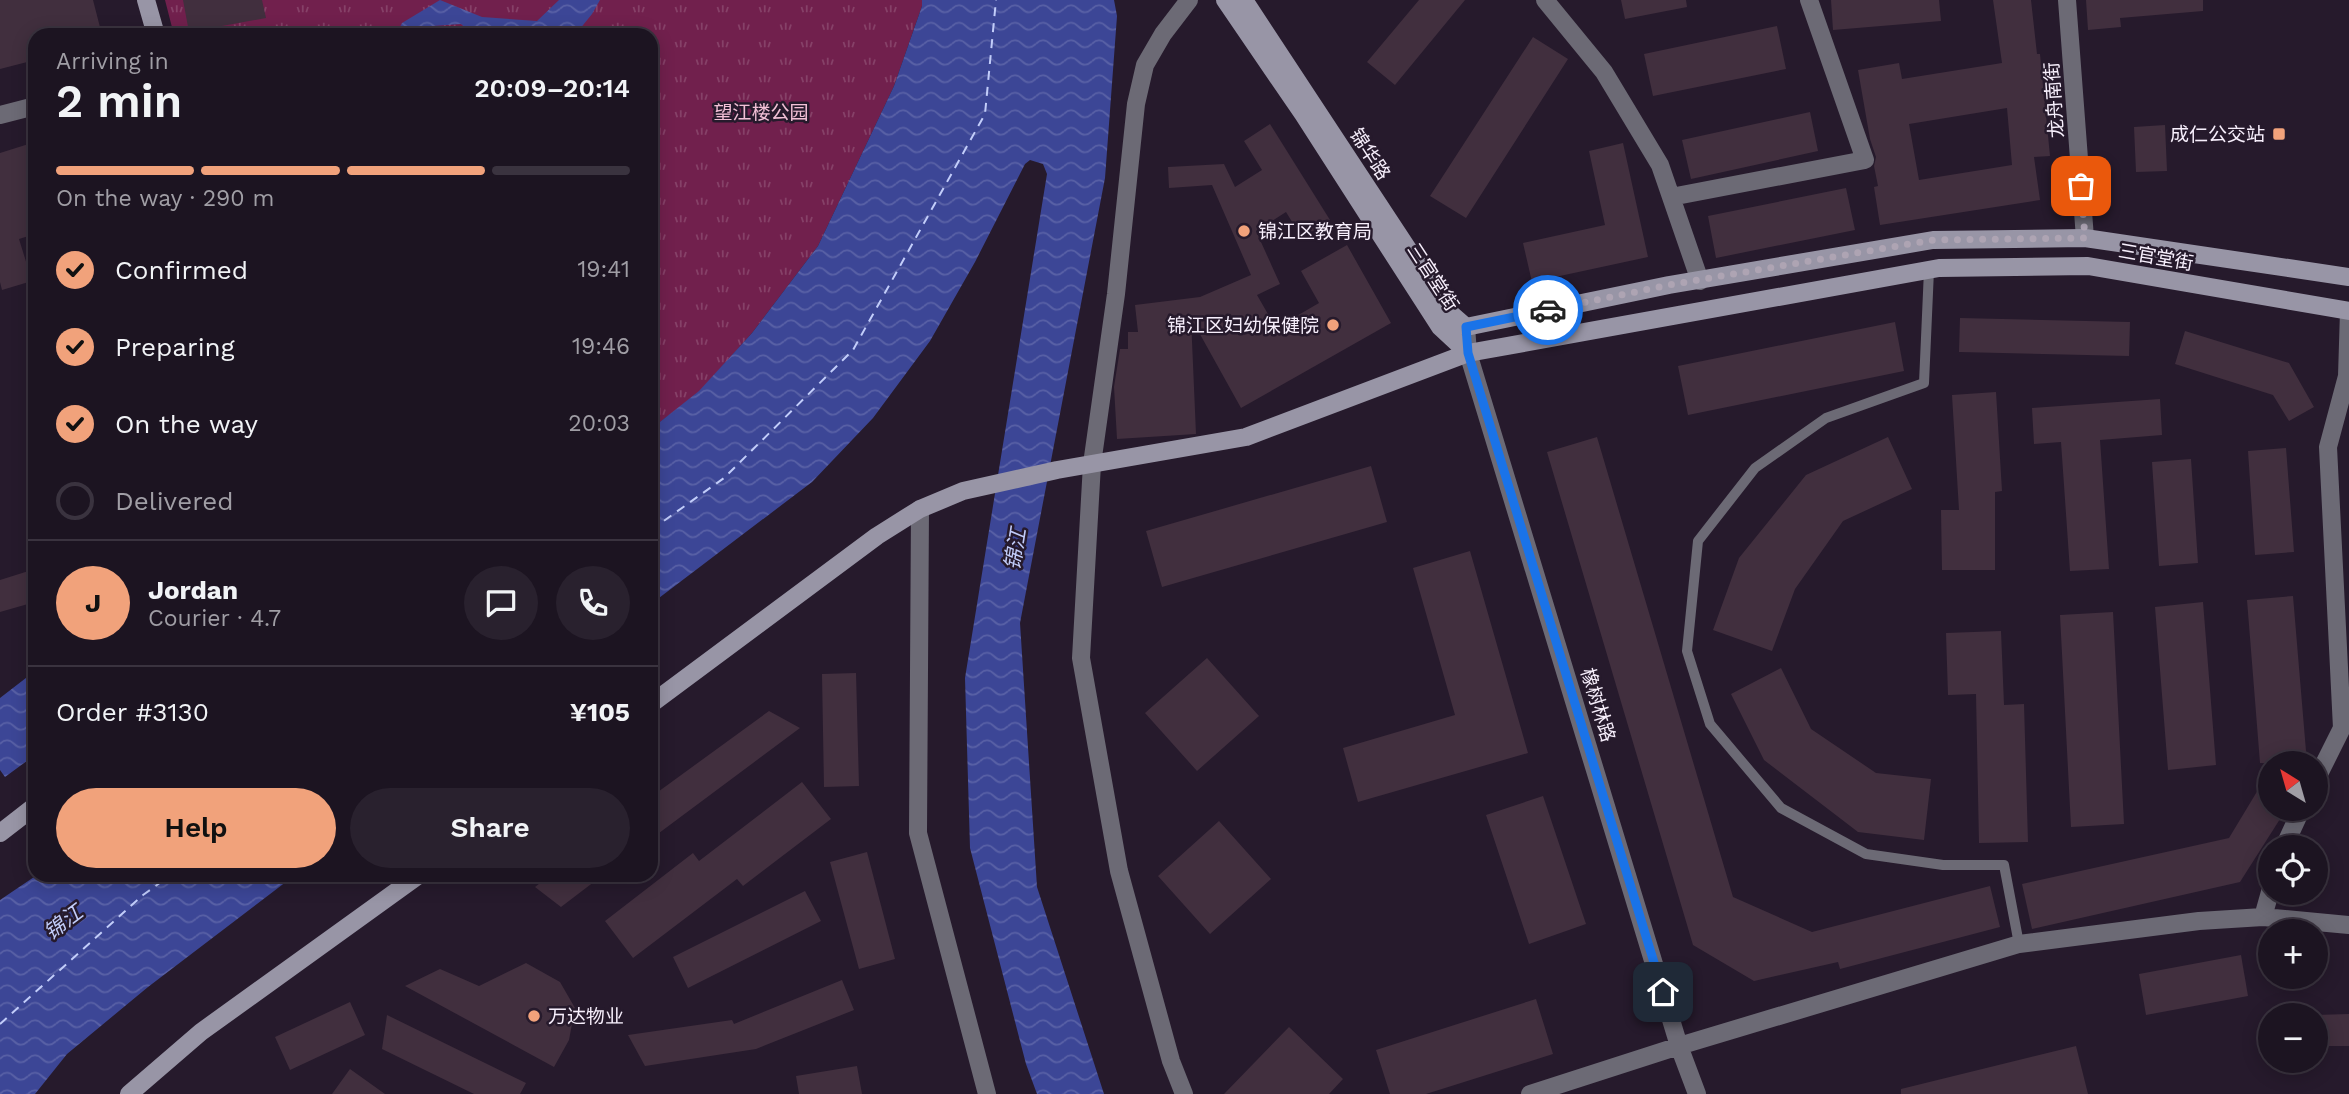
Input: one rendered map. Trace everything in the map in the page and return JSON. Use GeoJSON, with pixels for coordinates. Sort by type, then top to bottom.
{"type":"FeatureCollection","features":[{"type":"Feature","properties":{"kind":"main road"},"geometry":{"type":"LineString","coordinates":[[146,0],[154,28]]}},
{"type":"Feature","properties":{"kind":"main road","name":"三官堂街"},"geometry":{"type":"LineString","coordinates":[[1225,0],[1303,114],[1440,327],[1468,353],[1929,270],[2088,266],[2349,311]]}},
{"type":"Feature","properties":{"kind":"main road","name":"锦华路"},"geometry":{"type":"LineString","coordinates":[[1244,0],[1450,313],[1466,327]]}},
{"type":"Feature","properties":{"kind":"main road","name":"三官堂街"},"geometry":{"type":"LineString","coordinates":[[1466,327],[1700,281],[1933,240],[2085,238],[2349,277]]}},
{"type":"Feature","properties":{"kind":"main road"},"geometry":{"type":"LineString","coordinates":[[658,699],[877,536],[920,509],[963,491],[1057,470],[1246,437],[1468,353]]}},
{"type":"Feature","properties":{"kind":"main road"},"geometry":{"type":"LineString","coordinates":[[0,833],[28,811]]}},
{"type":"Feature","properties":{"kind":"main road"},"geometry":{"type":"LineString","coordinates":[[129,1094],[201,1032],[409,882]]}},
{"type":"Feature","properties":{"kind":"street"},"geometry":{"type":"LineString","coordinates":[[1184,1094],[1171,1061],[1119,871],[1081,658],[1092,464],[1116,294],[1136,103],[1145,65],[1163,34],[1189,0]]}},
{"type":"Feature","properties":{"kind":"street"},"geometry":{"type":"LineString","coordinates":[[1545,0],[1604,72],[1660,165],[1700,281]]}},
{"type":"Feature","properties":{"kind":"street"},"geometry":{"type":"LineString","coordinates":[[1671,197],[1865,160],[1809,0]]}},
{"type":"Feature","properties":{"kind":"street","name":"龙舟南街"},"geometry":{"type":"LineString","coordinates":[[2067,0],[2085,238]]}},
{"type":"Feature","properties":{"kind":"street"},"geometry":{"type":"LineString","coordinates":[[0,115],[28,108]]}},
{"type":"Feature","properties":{"kind":"street"},"geometry":{"type":"LineString","coordinates":[[2328,756],[2342,728],[2328,447],[2347,376],[2349,311]]}},
{"type":"Feature","properties":{"kind":"street","name":"橡树林路"},"geometry":{"type":"LineString","coordinates":[[1466,327],[1468,353],[1679,1046],[1697,1094]]}},
{"type":"Feature","properties":{"kind":"street"},"geometry":{"type":"LineString","coordinates":[[920,509],[918,833],[987,1094]]}},
{"type":"Feature","properties":{"kind":"street"},"geometry":{"type":"LineString","coordinates":[[2263,917],[2266,905]]}},
{"type":"Feature","properties":{"kind":"street"},"geometry":{"type":"LineString","coordinates":[[1530,1094],[1679,1046],[2019,944],[2199,921],[2263,917],[2349,925]]}},
{"type":"Feature","properties":{"kind":"lane"},"geometry":{"type":"LineString","coordinates":[[1929,270],[1924,383],[1826,418],[1755,468],[1698,541],[1687,650],[1710,724],[1781,808],[1866,854],[1943,865],[2004,865],[2019,944]]}},
{"type":"Feature","properties":{"kind":"green space","name":"望江楼公园"},"geometry":{"type":"Polygon","coordinates":[[[165,0],[922,0],[894,86],[818,246],[752,333],[699,392],[658,424],[658,28],[172,28],[165,0]]]}},
{"type":"Feature","properties":{"kind":"water"},"geometry":{"type":"Polygon","coordinates":[[[440,0],[482,17],[537,21],[559,0],[600,0],[581,28],[466,28],[461,24],[400,28],[402,23],[440,0]]]}},
{"type":"Feature","properties":{"kind":"water","name":"锦江"},"geometry":{"type":"Polygon","coordinates":[[[922,0],[1114,0],[1117,16],[1105,178],[1020,623],[1037,887],[1104,1094],[1037,1094],[1026,1064],[970,848],[965,678],[1047,174],[1043,164],[1030,160],[1025,164],[975,262],[930,341],[873,418],[812,482],[658,599],[658,423],[699,391],[752,333],[818,246],[894,86],[922,0]]]}},
{"type":"Feature","properties":{"kind":"water"},"geometry":{"type":"Polygon","coordinates":[[[28,676],[28,760],[5,777],[0,770],[0,698],[28,676]]]}},
{"type":"Feature","properties":{"kind":"water","name":"锦江"},"geometry":{"type":"Polygon","coordinates":[[[28,881],[286,882],[148,987],[67,1054],[35,1094],[0,1094],[0,900],[28,881]]]}},
{"type":"Feature","properties":{"kind":"building"},"geometry":{"type":"Polygon","coordinates":[[[0,0],[93,0],[100,28],[28,28],[28,62],[0,69],[0,0]]]}},
{"type":"Feature","properties":{"kind":"building"},"geometry":{"type":"Polygon","coordinates":[[[183,0],[262,0],[266,18],[211,28],[188,28],[183,0]]]}},
{"type":"Feature","properties":{"kind":"building"},"geometry":{"type":"Polygon","coordinates":[[[1419,0],[1465,0],[1395,85],[1367,62],[1419,0]]]}},
{"type":"Feature","properties":{"kind":"building"},"geometry":{"type":"Polygon","coordinates":[[[1621,0],[1686,0],[1687,7],[1625,19],[1621,0]]]}},
{"type":"Feature","properties":{"kind":"building"},"geometry":{"type":"Polygon","coordinates":[[[1831,0],[1939,0],[1941,21],[1833,30],[1831,0]]]}},
{"type":"Feature","properties":{"kind":"building"},"geometry":{"type":"Polygon","coordinates":[[[1993,0],[2031,0],[2037,54],[2040,54],[2050,156],[2034,157],[2040,200],[1880,225],[1874,187],[1878,186],[1874,166],[1876,157],[1870,139],[1858,70],[1899,63],[1902,79],[2002,63],[1993,0]],[[2007,108],[1909,124],[1919,180],[2012,165],[2007,108]]]}},
{"type":"Feature","properties":{"kind":"building"},"geometry":{"type":"Polygon","coordinates":[[[2086,0],[2203,0],[2203,11],[2120,18],[2121,27],[2088,30],[2086,0]]]}},
{"type":"Feature","properties":{"kind":"building"},"geometry":{"type":"Polygon","coordinates":[[[1777,26],[1786,69],[1653,96],[1644,54],[1777,26]]]}},
{"type":"Feature","properties":{"kind":"building"},"geometry":{"type":"Polygon","coordinates":[[[1533,37],[1568,59],[1466,218],[1430,196],[1533,37]]]}},
{"type":"Feature","properties":{"kind":"building"},"geometry":{"type":"Polygon","coordinates":[[[1810,112],[1818,151],[1691,179],[1682,140],[1810,112]]]}},
{"type":"Feature","properties":{"kind":"building"},"geometry":{"type":"Polygon","coordinates":[[[1270,124],[1330,220],[1302,238],[1286,212],[1256,231],[1280,284],[1257,295],[1276,328],[1319,303],[1301,271],[1347,245],[1391,323],[1241,408],[1191,318],[1196,434],[1117,439],[1114,387],[1120,349],[1128,349],[1128,332],[1138,332],[1135,305],[1200,297],[1251,275],[1212,185],[1169,188],[1168,167],[1224,164],[1235,187],[1262,170],[1244,141],[1270,124]]]}},
{"type":"Feature","properties":{"kind":"building"},"geometry":{"type":"Polygon","coordinates":[[[2165,125],[2167,171],[2136,172],[2134,127],[2165,125]]]}},
{"type":"Feature","properties":{"kind":"building"},"geometry":{"type":"Polygon","coordinates":[[[1623,143],[1648,257],[1532,282],[1523,243],[1605,225],[1589,151],[1623,143]]]}},
{"type":"Feature","properties":{"kind":"building"},"geometry":{"type":"Polygon","coordinates":[[[28,144],[28,236],[19,239],[28,268],[28,282],[2,290],[0,282],[0,153],[28,144]]]}},
{"type":"Feature","properties":{"kind":"building"},"geometry":{"type":"Polygon","coordinates":[[[1846,188],[1855,230],[1716,258],[1708,216],[1846,188]]]}},
{"type":"Feature","properties":{"kind":"building"},"geometry":{"type":"Polygon","coordinates":[[[1960,318],[2130,322],[2129,356],[1959,352],[1960,318]]]}},
{"type":"Feature","properties":{"kind":"building"},"geometry":{"type":"Polygon","coordinates":[[[1895,322],[1904,371],[1688,415],[1678,366],[1895,322]]]}},
{"type":"Feature","properties":{"kind":"building"},"geometry":{"type":"Polygon","coordinates":[[[2185,331],[2289,363],[2314,407],[2289,421],[2273,395],[2175,364],[2185,331]]]}},
{"type":"Feature","properties":{"kind":"building"},"geometry":{"type":"Polygon","coordinates":[[[1996,392],[2002,491],[1995,492],[1995,570],[1942,570],[1941,510],[1959,510],[1952,395],[1996,392]]]}},
{"type":"Feature","properties":{"kind":"building"},"geometry":{"type":"Polygon","coordinates":[[[2160,399],[2162,435],[2100,440],[2109,569],[2070,571],[2061,442],[2034,444],[2032,408],[2160,399]]]}},
{"type":"Feature","properties":{"kind":"building"},"geometry":{"type":"Polygon","coordinates":[[[1597,437],[1733,897],[1812,932],[1990,886],[2000,927],[1840,969],[1838,962],[1754,981],[1693,945],[1547,452],[1597,437]]]}},
{"type":"Feature","properties":{"kind":"building"},"geometry":{"type":"Polygon","coordinates":[[[1888,437],[1912,489],[1843,521],[1795,589],[1772,651],[1713,630],[1739,558],[1806,475],[1888,437]]]}},
{"type":"Feature","properties":{"kind":"building"},"geometry":{"type":"Polygon","coordinates":[[[2286,448],[2294,552],[2255,555],[2248,451],[2286,448]]]}},
{"type":"Feature","properties":{"kind":"building"},"geometry":{"type":"Polygon","coordinates":[[[2191,459],[2198,563],[2159,566],[2152,462],[2191,459]]]}},
{"type":"Feature","properties":{"kind":"building"},"geometry":{"type":"Polygon","coordinates":[[[1371,466],[1387,522],[1162,587],[1146,531],[1371,466]]]}},
{"type":"Feature","properties":{"kind":"building"},"geometry":{"type":"Polygon","coordinates":[[[1470,551],[1528,753],[1358,802],[1343,748],[1455,715],[1413,568],[1470,551]]]}},
{"type":"Feature","properties":{"kind":"building"},"geometry":{"type":"Polygon","coordinates":[[[28,571],[28,604],[0,612],[0,580],[28,571]]]}},
{"type":"Feature","properties":{"kind":"building"},"geometry":{"type":"Polygon","coordinates":[[[2293,596],[2306,751],[2259,751],[2247,600],[2293,596]]]}},
{"type":"Feature","properties":{"kind":"building"},"geometry":{"type":"Polygon","coordinates":[[[2203,602],[2216,765],[2168,770],[2155,607],[2203,602]]]}},
{"type":"Feature","properties":{"kind":"building"},"geometry":{"type":"Polygon","coordinates":[[[2113,612],[2124,824],[2071,827],[2060,615],[2113,612]]]}},
{"type":"Feature","properties":{"kind":"building"},"geometry":{"type":"Polygon","coordinates":[[[2001,631],[2004,705],[2024,704],[2028,842],[1979,843],[1976,694],[1948,695],[1946,633],[2001,631]]]}},
{"type":"Feature","properties":{"kind":"building"},"geometry":{"type":"Polygon","coordinates":[[[1207,658],[1259,716],[1197,771],[1145,713],[1207,658]]]}},
{"type":"Feature","properties":{"kind":"building"},"geometry":{"type":"Polygon","coordinates":[[[1781,668],[1811,729],[1876,773],[1931,779],[1924,840],[1858,832],[1764,760],[1731,694],[1781,668]]]}},
{"type":"Feature","properties":{"kind":"building"},"geometry":{"type":"Polygon","coordinates":[[[856,673],[859,786],[824,787],[822,674],[856,673]]]}},
{"type":"Feature","properties":{"kind":"building"},"geometry":{"type":"Polygon","coordinates":[[[769,711],[800,728],[658,834],[658,792],[769,711]]]}},
{"type":"Feature","properties":{"kind":"building"},"geometry":{"type":"Polygon","coordinates":[[[802,782],[831,819],[743,886],[737,879],[633,958],[605,921],[693,853],[699,861],[802,782]]]}},
{"type":"Feature","properties":{"kind":"building"},"geometry":{"type":"Polygon","coordinates":[[[2258,790],[2258,821],[2279,821],[2270,835],[2258,835],[2258,854],[2240,882],[2032,929],[2022,884],[2229,838],[2258,790]]]}},
{"type":"Feature","properties":{"kind":"building"},"geometry":{"type":"Polygon","coordinates":[[[1543,796],[1586,924],[1529,944],[1486,815],[1543,796]]]}},
{"type":"Feature","properties":{"kind":"building"},"geometry":{"type":"Polygon","coordinates":[[[1219,821],[1271,879],[1210,934],[1158,876],[1219,821]]]}},
{"type":"Feature","properties":{"kind":"building"},"geometry":{"type":"Polygon","coordinates":[[[867,852],[895,959],[859,969],[830,862],[867,852]]]}},
{"type":"Feature","properties":{"kind":"building"},"geometry":{"type":"Polygon","coordinates":[[[541,882],[594,882],[561,907],[535,887],[541,882]]]}},
{"type":"Feature","properties":{"kind":"building"},"geometry":{"type":"Polygon","coordinates":[[[805,891],[821,921],[688,988],[673,957],[805,891]]]}},
{"type":"Feature","properties":{"kind":"building"},"geometry":{"type":"Polygon","coordinates":[[[2241,955],[2248,996],[2146,1015],[2139,974],[2241,955]]]}},
{"type":"Feature","properties":{"kind":"building"},"geometry":{"type":"Polygon","coordinates":[[[526,963],[560,982],[575,1008],[569,1040],[554,1067],[405,986],[440,969],[479,986],[526,963]]]}},
{"type":"Feature","properties":{"kind":"building"},"geometry":{"type":"Polygon","coordinates":[[[842,980],[854,1010],[756,1049],[645,1066],[628,1035],[732,1020],[734,1024],[842,980]]]}},
{"type":"Feature","properties":{"kind":"building"},"geometry":{"type":"Polygon","coordinates":[[[1536,999],[1553,1054],[1426,1094],[1390,1094],[1376,1050],[1536,999]]]}},
{"type":"Feature","properties":{"kind":"building"},"geometry":{"type":"Polygon","coordinates":[[[350,1002],[365,1035],[290,1070],[275,1037],[350,1002]]]}},
{"type":"Feature","properties":{"kind":"building"},"geometry":{"type":"Polygon","coordinates":[[[2349,1014],[2349,1046],[2328,1046],[2328,1015],[2349,1014]]]}},
{"type":"Feature","properties":{"kind":"building"},"geometry":{"type":"Polygon","coordinates":[[[387,1015],[526,1083],[520,1094],[474,1094],[382,1049],[387,1015]]]}},
{"type":"Feature","properties":{"kind":"building"},"geometry":{"type":"Polygon","coordinates":[[[1289,1027],[1343,1079],[1329,1094],[1224,1094],[1289,1027]]]}},
{"type":"Feature","properties":{"kind":"building"},"geometry":{"type":"Polygon","coordinates":[[[2076,1046],[2088,1094],[1901,1094],[1901,1089],[2076,1046]]]}},
{"type":"Feature","properties":{"kind":"building"},"geometry":{"type":"Polygon","coordinates":[[[857,1066],[862,1094],[799,1094],[796,1076],[857,1066]]]}},
{"type":"Feature","properties":{"kind":"building"},"geometry":{"type":"Polygon","coordinates":[[[350,1069],[385,1094],[332,1094],[350,1069]]]}},
{"type":"Feature","properties":{"kind":"ferry route"},"geometry":{"type":"LineString","coordinates":[[658,525],[724,478],[853,350],[985,114],[996,0]]}},
{"type":"Feature","properties":{"kind":"ferry route"},"geometry":{"type":"LineString","coordinates":[[0,1024],[143,895],[161,882]]}},
{"type":"Feature","properties":{"kind":"way so far"},"geometry":{"type":"LineString","coordinates":[[1548,310],[1669,285],[1933,240],[2085,238],[2081,186]]}},
{"type":"Feature","properties":{"kind":"place","name":"成仁公交站"},"geometry":{"type":"Point","coordinates":[2279,134]}},
{"type":"Feature","properties":{"kind":"place","name":"锦江区教育局"},"geometry":{"type":"Point","coordinates":[1244,231]}},
{"type":"Feature","properties":{"kind":"place","name":"锦江区妇幼保健院"},"geometry":{"type":"Point","coordinates":[1333,325]}},
{"type":"Feature","properties":{"kind":"place","name":"万达物业"},"geometry":{"type":"Point","coordinates":[534,1016]}},
{"type":"Feature","properties":{"kind":"route"},"geometry":{"type":"LineString","coordinates":[[1548,310],[1466,327],[1468,353],[1663,992]]}}]}
